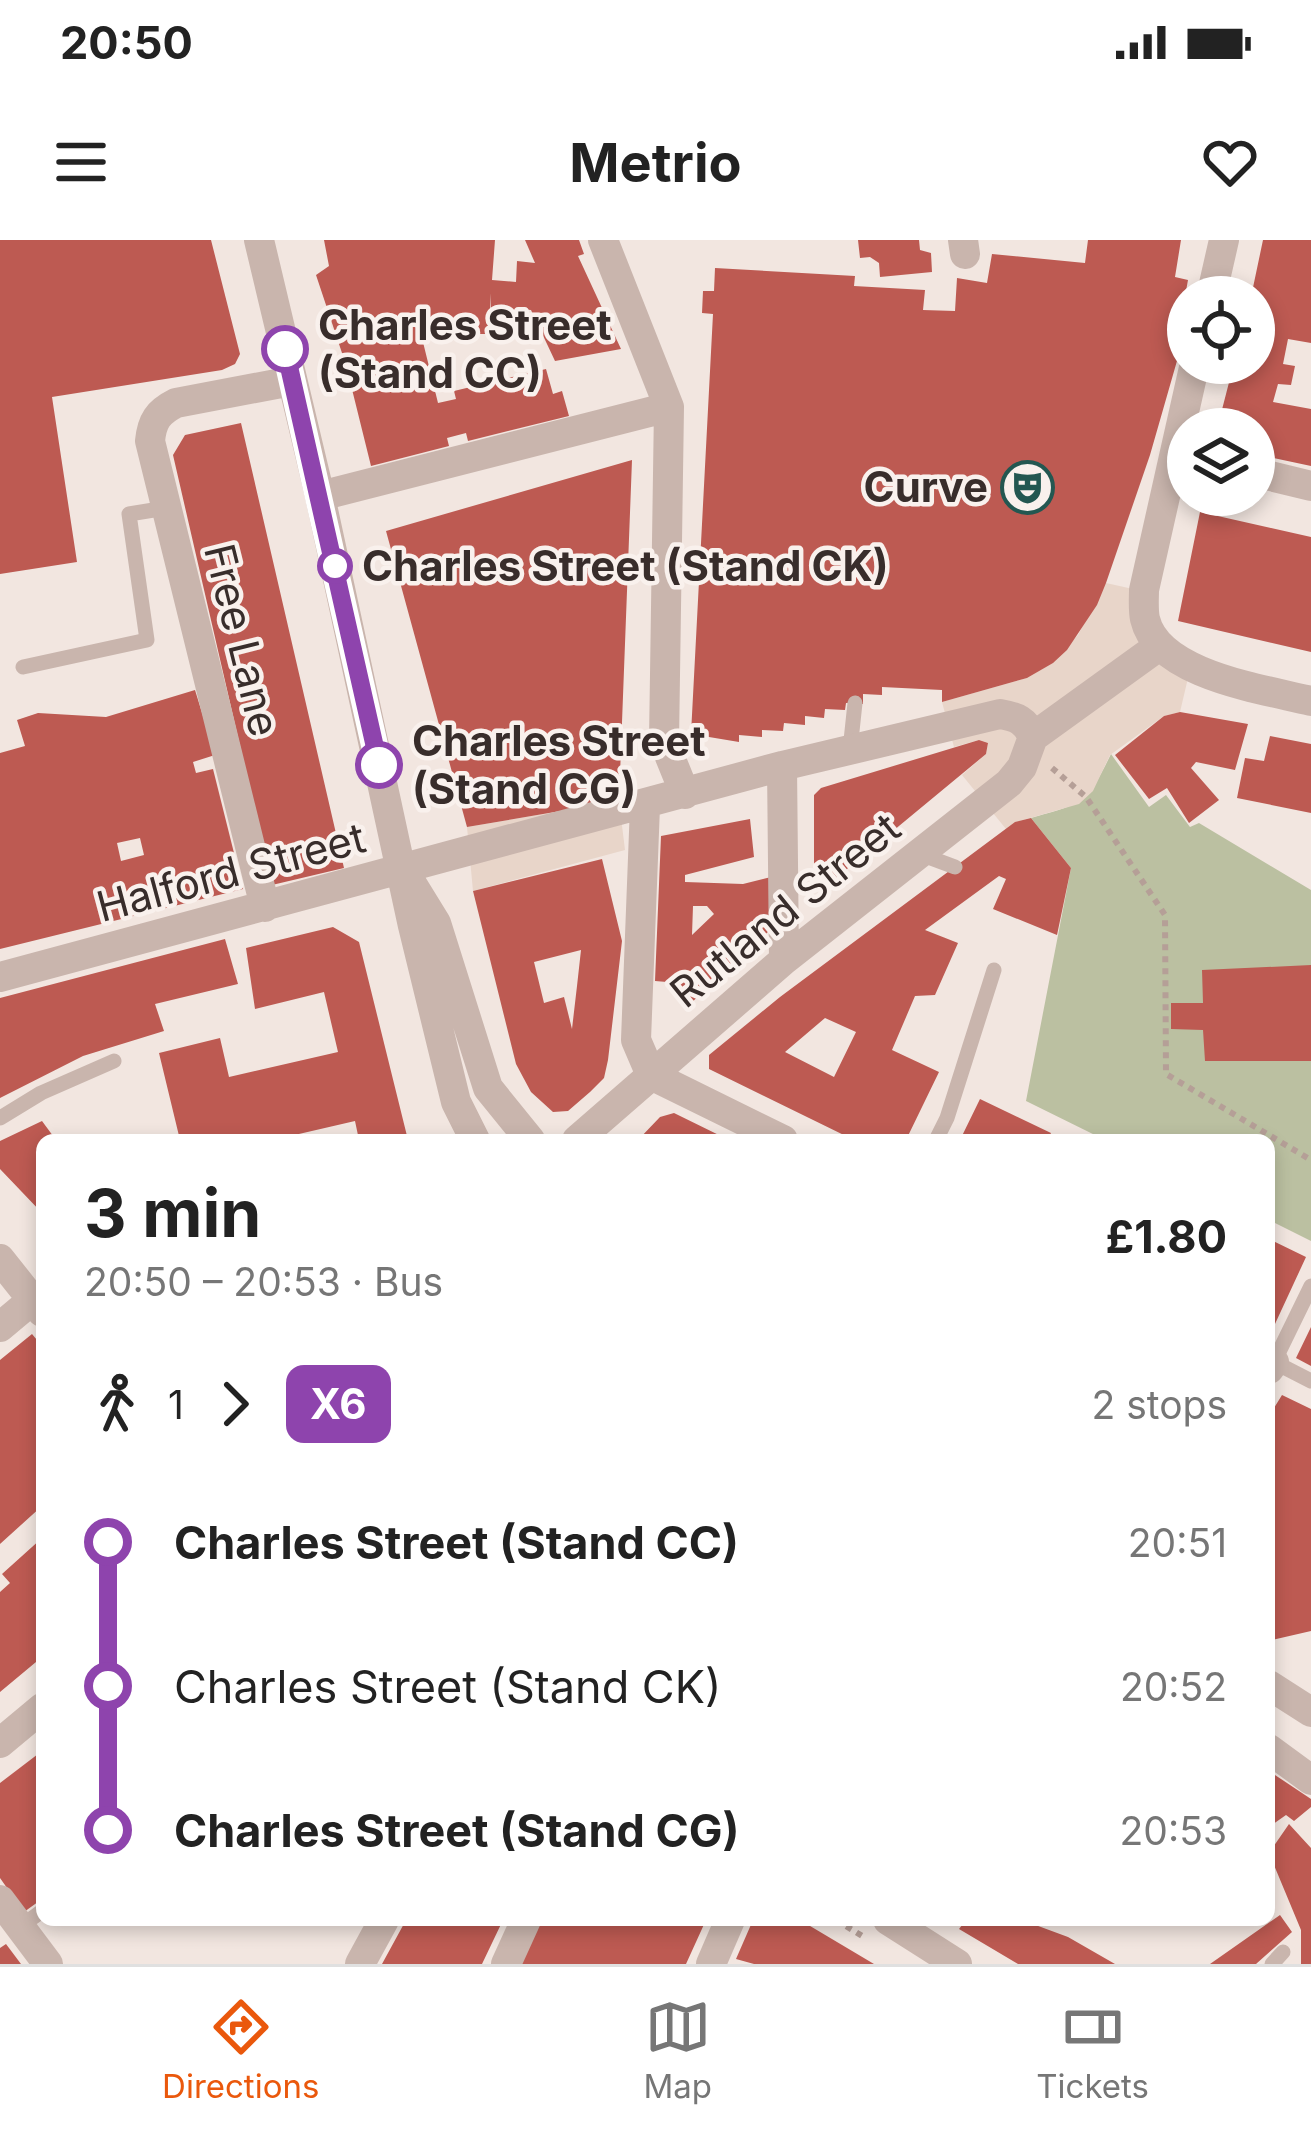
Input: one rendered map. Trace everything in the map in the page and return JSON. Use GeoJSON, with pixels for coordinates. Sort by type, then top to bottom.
{"type":"FeatureCollection","features":[{"type":"Feature","properties":{"kind":"street"},"geometry":{"type":"LineString","coordinates":[[603,240],[669,407],[664,742],[685,794]]}},
{"type":"Feature","properties":{"kind":"street"},"geometry":{"type":"LineString","coordinates":[[1216,276],[1224,240]]}},
{"type":"Feature","properties":{"kind":"street"},"geometry":{"type":"LineString","coordinates":[[258,241],[456,1102],[473,1134]]}},
{"type":"Feature","properties":{"kind":"street","name":"Free Lane"},"geometry":{"type":"LineString","coordinates":[[265,907],[150,441],[152,424],[176,403],[292,381]]}},
{"type":"Feature","properties":{"kind":"street"},"geometry":{"type":"LineString","coordinates":[[320,496],[669,407]]}},
{"type":"Feature","properties":{"kind":"street"},"geometry":{"type":"LineString","coordinates":[[1275,477],[1311,485]]}},
{"type":"Feature","properties":{"kind":"street"},"geometry":{"type":"LineString","coordinates":[[1167,504],[1144,590],[1144,620],[1159,646],[1190,668],[1311,701]]}},
{"type":"Feature","properties":{"kind":"street","name":"Rutland Street"},"geometry":{"type":"LineString","coordinates":[[584,1134],[784,960],[1009,783],[1032,743],[1159,646]]}},
{"type":"Feature","properties":{"kind":"street","name":"Halford Street"},"geometry":{"type":"LineString","coordinates":[[0,977],[782,766],[1000,714],[1017,717],[1032,743]]}},
{"type":"Feature","properties":{"kind":"street"},"geometry":{"type":"LineString","coordinates":[[782,766],[784,960]]}},
{"type":"Feature","properties":{"kind":"street"},"geometry":{"type":"LineString","coordinates":[[645,806],[636,1040],[651,1075],[771,1134]]}},
{"type":"Feature","properties":{"kind":"street"},"geometry":{"type":"LineString","coordinates":[[402,869],[436,923],[488,1088],[525,1134]]}},
{"type":"Feature","properties":{"kind":"street"},"geometry":{"type":"LineString","coordinates":[[0,1258],[36,1306]]}},
{"type":"Feature","properties":{"kind":"street"},"geometry":{"type":"LineString","coordinates":[[0,1328],[36,1308]]}},
{"type":"Feature","properties":{"kind":"street"},"geometry":{"type":"LineString","coordinates":[[0,1743],[36,1713]]}},
{"type":"Feature","properties":{"kind":"street"},"geometry":{"type":"LineString","coordinates":[[1275,1753],[1311,1780]]}},
{"type":"Feature","properties":{"kind":"street"},"geometry":{"type":"LineString","coordinates":[[0,1900],[31,1919],[48,1964]]}},
{"type":"Feature","properties":{"kind":"street"},"geometry":{"type":"LineString","coordinates":[[360,1964],[381,1926]]}},
{"type":"Feature","properties":{"kind":"street"},"geometry":{"type":"LineString","coordinates":[[506,1964],[523,1926]]}},
{"type":"Feature","properties":{"kind":"street"},"geometry":{"type":"LineString","coordinates":[[711,1964],[727,1926]]}},
{"type":"Feature","properties":{"kind":"street"},"geometry":{"type":"LineString","coordinates":[[910,1926],[957,1964]]}},
{"type":"Feature","properties":{"kind":"lane"},"geometry":{"type":"LineString","coordinates":[[23,668],[147,640],[129,514],[166,508]]}},
{"type":"Feature","properties":{"kind":"lane"},"geometry":{"type":"LineString","coordinates":[[850,751],[855,704]]}},
{"type":"Feature","properties":{"kind":"lane"},"geometry":{"type":"LineString","coordinates":[[920,854],[955,867]]}},
{"type":"Feature","properties":{"kind":"lane"},"geometry":{"type":"LineString","coordinates":[[939,1134],[994,970]]}},
{"type":"Feature","properties":{"kind":"lane"},"geometry":{"type":"LineString","coordinates":[[0,1118],[41,1093],[114,1061]]}},
{"type":"Feature","properties":{"kind":"lane"},"geometry":{"type":"LineString","coordinates":[[1275,1356],[1311,1286]]}},
{"type":"Feature","properties":{"kind":"lane"},"geometry":{"type":"LineString","coordinates":[[1275,1366],[1311,1381]]}},
{"type":"Feature","properties":{"kind":"path"},"geometry":{"type":"LineString","coordinates":[[1032,743],[1086,797],[1165,915],[1166,1074],[1267,1134]]}},
{"type":"Feature","properties":{"kind":"path"},"geometry":{"type":"LineString","coordinates":[[1275,1139],[1311,1160]]}},
{"type":"Feature","properties":{"kind":"green space"},"geometry":{"type":"Polygon","coordinates":[[[1111,754],[1149,807],[1166,795],[1190,827],[1199,823],[1311,890],[1311,1241],[1275,1223],[1275,1134],[1093,1134],[1026,1101],[1071,868],[1031,818],[1082,799],[1111,754]]]}},
{"type":"Feature","properties":{"kind":"shaded area"},"geometry":{"type":"Polygon","coordinates":[[[1106,583],[1133,589],[1188,678],[1180,712],[1164,716],[1110,755],[1093,791],[1079,804],[1006,829],[962,775],[986,754],[988,743],[979,740],[954,747],[942,702],[1027,678],[1052,663],[1078,635],[1106,583]]]}},
{"type":"Feature","properties":{"kind":"shaded area"},"geometry":{"type":"Polygon","coordinates":[[[619,801],[625,850],[473,891],[467,827],[619,801]]]}},
{"type":"Feature","properties":{"kind":"building"},"geometry":{"type":"Polygon","coordinates":[[[0,240],[211,240],[240,354],[235,364],[222,370],[52,397],[77,562],[0,574],[0,240]]]}},
{"type":"Feature","properties":{"kind":"building"},"geometry":{"type":"Polygon","coordinates":[[[324,240],[495,240],[492,280],[516,282],[517,261],[535,263],[525,240],[579,240],[584,254],[578,256],[621,349],[555,361],[531,310],[519,309],[518,335],[491,334],[491,293],[489,334],[421,334],[438,403],[456,399],[454,391],[546,369],[553,394],[562,391],[569,416],[468,441],[466,433],[447,438],[449,446],[371,466],[346,365],[316,275],[329,266],[324,240]]]}},
{"type":"Feature","properties":{"kind":"building"},"geometry":{"type":"Polygon","coordinates":[[[858,240],[919,240],[920,250],[931,253],[932,272],[880,277],[879,263],[860,258],[858,240]]]}},
{"type":"Feature","properties":{"kind":"building"},"geometry":{"type":"Polygon","coordinates":[[[1088,240],[1181,240],[1175,276],[1167,276],[1170,384],[1106,583],[1067,650],[1027,678],[942,702],[942,690],[882,687],[882,695],[863,694],[863,704],[846,703],[845,710],[825,709],[824,718],[805,716],[805,725],[784,723],[783,731],[762,730],[762,737],[739,735],[739,742],[691,734],[713,314],[702,313],[703,291],[714,291],[715,268],[855,276],[854,286],[925,290],[923,310],[955,311],[957,278],[987,283],[992,254],[1085,263],[1088,240]]]}},
{"type":"Feature","properties":{"kind":"building"},"geometry":{"type":"Polygon","coordinates":[[[1263,240],[1311,240],[1311,343],[1288,339],[1283,364],[1295,366],[1291,385],[1278,384],[1273,402],[1311,409],[1311,466],[1275,458],[1275,408],[1222,408],[1229,384],[1275,384],[1275,276],[1255,276],[1263,240]]]}},
{"type":"Feature","properties":{"kind":"building"},"geometry":{"type":"Polygon","coordinates":[[[241,423],[344,868],[272,885],[173,455],[185,435],[241,423]]]}},
{"type":"Feature","properties":{"kind":"building"},"geometry":{"type":"Polygon","coordinates":[[[632,460],[619,801],[467,827],[386,531],[632,460]]]}},
{"type":"Feature","properties":{"kind":"building"},"geometry":{"type":"Polygon","coordinates":[[[1199,516],[1311,537],[1311,652],[1178,621],[1199,516]]]}},
{"type":"Feature","properties":{"kind":"building"},"geometry":{"type":"Polygon","coordinates":[[[195,690],[215,755],[193,762],[196,773],[213,769],[243,889],[0,949],[0,753],[25,746],[17,720],[38,713],[106,717],[195,690]],[[140,838],[117,843],[121,861],[144,855],[140,838]]]}},
{"type":"Feature","properties":{"kind":"building"},"geometry":{"type":"Polygon","coordinates":[[[1180,712],[1248,724],[1235,770],[1196,762],[1191,768],[1219,800],[1189,823],[1167,788],[1149,799],[1115,755],[1164,716],[1180,712]]]}},
{"type":"Feature","properties":{"kind":"building"},"geometry":{"type":"Polygon","coordinates":[[[1270,736],[1311,744],[1311,813],[1237,798],[1245,758],[1264,761],[1270,736]]]}},
{"type":"Feature","properties":{"kind":"building"},"geometry":{"type":"Polygon","coordinates":[[[979,740],[988,743],[986,754],[824,888],[814,887],[814,795],[821,788],[979,740]]]}},
{"type":"Feature","properties":{"kind":"building"},"geometry":{"type":"Polygon","coordinates":[[[1031,818],[1071,868],[1057,935],[993,909],[1006,879],[999,876],[925,930],[958,943],[935,995],[915,996],[892,1050],[939,1072],[909,1134],[842,1134],[709,1069],[709,1055],[1015,822],[1031,818]],[[825,1018],[785,1052],[834,1077],[856,1032],[825,1018]]]}},
{"type":"Feature","properties":{"kind":"building"},"geometry":{"type":"Polygon","coordinates":[[[750,819],[754,857],[685,875],[685,882],[743,884],[771,877],[769,931],[690,1004],[667,982],[655,981],[661,836],[750,819]],[[693,906],[692,935],[714,914],[707,906],[693,906]]]}},
{"type":"Feature","properties":{"kind":"building"},"geometry":{"type":"Polygon","coordinates":[[[602,859],[622,941],[608,1060],[604,1078],[568,1111],[553,1112],[531,1092],[516,1064],[473,891],[602,859]],[[581,950],[534,962],[544,1003],[564,997],[572,1029],[581,950]]]}},
{"type":"Feature","properties":{"kind":"building"},"geometry":{"type":"Polygon","coordinates":[[[333,927],[359,942],[407,1134],[358,1134],[355,1121],[299,1134],[179,1134],[159,1053],[220,1038],[229,1077],[338,1052],[324,992],[255,1009],[246,948],[333,927]]]}},
{"type":"Feature","properties":{"kind":"building"},"geometry":{"type":"Polygon","coordinates":[[[225,939],[238,984],[155,1004],[164,1031],[83,1056],[0,1098],[0,998],[225,939]]]}},
{"type":"Feature","properties":{"kind":"building"},"geometry":{"type":"Polygon","coordinates":[[[1311,965],[1311,1061],[1205,1061],[1203,1030],[1171,1029],[1171,1003],[1203,1003],[1202,970],[1311,965]]]}},
{"type":"Feature","properties":{"kind":"building"},"geometry":{"type":"Polygon","coordinates":[[[980,1099],[1051,1133],[1051,1134],[963,1134],[980,1099]]]}},
{"type":"Feature","properties":{"kind":"building"},"geometry":{"type":"Polygon","coordinates":[[[674,1113],[717,1134],[644,1134],[660,1117],[674,1113]]]}},
{"type":"Feature","properties":{"kind":"building"},"geometry":{"type":"Polygon","coordinates":[[[42,1121],[52,1134],[36,1134],[36,1207],[0,1169],[0,1141],[42,1121]]]}},
{"type":"Feature","properties":{"kind":"building"},"geometry":{"type":"Polygon","coordinates":[[[1275,1242],[1306,1257],[1275,1324],[1275,1242]]]}},
{"type":"Feature","properties":{"kind":"building"},"geometry":{"type":"Polygon","coordinates":[[[1311,1327],[1311,1366],[1296,1358],[1311,1327]]]}},
{"type":"Feature","properties":{"kind":"building"},"geometry":{"type":"Polygon","coordinates":[[[32,1334],[36,1339],[36,1511],[0,1544],[0,1360],[32,1334]]]}},
{"type":"Feature","properties":{"kind":"building"},"geometry":{"type":"Polygon","coordinates":[[[1282,1395],[1311,1409],[1311,1631],[1275,1639],[1275,1406],[1282,1395]]]}},
{"type":"Feature","properties":{"kind":"building"},"geometry":{"type":"Polygon","coordinates":[[[36,1543],[36,1662],[0,1692],[0,1592],[10,1583],[2,1574],[36,1543]]]}},
{"type":"Feature","properties":{"kind":"building"},"geometry":{"type":"Polygon","coordinates":[[[36,1756],[36,1903],[24,1912],[0,1878],[0,1783],[36,1756]]]}},
{"type":"Feature","properties":{"kind":"building"},"geometry":{"type":"Polygon","coordinates":[[[1275,1775],[1311,1799],[1311,1807],[1294,1821],[1286,1815],[1275,1823],[1275,1775]]]}},
{"type":"Feature","properties":{"kind":"building"},"geometry":{"type":"Polygon","coordinates":[[[1289,1824],[1311,1848],[1311,1964],[1301,1964],[1301,1930],[1275,1867],[1275,1844],[1289,1824]]]}},
{"type":"Feature","properties":{"kind":"building"},"geometry":{"type":"Polygon","coordinates":[[[1280,1915],[1292,1932],[1256,1964],[1210,1964],[1264,1926],[1275,1926],[1280,1915]]]}},
{"type":"Feature","properties":{"kind":"building"},"geometry":{"type":"Polygon","coordinates":[[[403,1926],[500,1926],[482,1964],[382,1964],[403,1926]]]}},
{"type":"Feature","properties":{"kind":"building"},"geometry":{"type":"Polygon","coordinates":[[[538,1926],[703,1926],[686,1964],[520,1964],[538,1926]]]}},
{"type":"Feature","properties":{"kind":"building"},"geometry":{"type":"Polygon","coordinates":[[[750,1926],[810,1926],[874,1964],[754,1964],[736,1959],[750,1926]]]}},
{"type":"Feature","properties":{"kind":"building"},"geometry":{"type":"Polygon","coordinates":[[[1038,1926],[1115,1964],[1018,1964],[959,1929],[1038,1926]]]}},
{"type":"Feature","properties":{"kind":"building"},"geometry":{"type":"Polygon","coordinates":[[[6,1944],[21,1964],[0,1964],[0,1948],[6,1944]]]}},
{"type":"Feature","properties":{"kind":"bus line","name":"X6"},"geometry":{"type":"LineString","coordinates":[[285,349],[379,765]]}},
{"type":"Feature","properties":{"kind":"place","name":"Charles Street (Stand CC)"},"geometry":{"type":"Point","coordinates":[285,349]}},
{"type":"Feature","properties":{"kind":"place","name":"Curve"},"geometry":{"type":"Point","coordinates":[1027,487]}},
{"type":"Feature","properties":{"kind":"place","name":"Charles Street (Stand CK)"},"geometry":{"type":"Point","coordinates":[335,566]}},
{"type":"Feature","properties":{"kind":"place","name":"Charles Street (Stand CG)"},"geometry":{"type":"Point","coordinates":[379,765]}}]}
